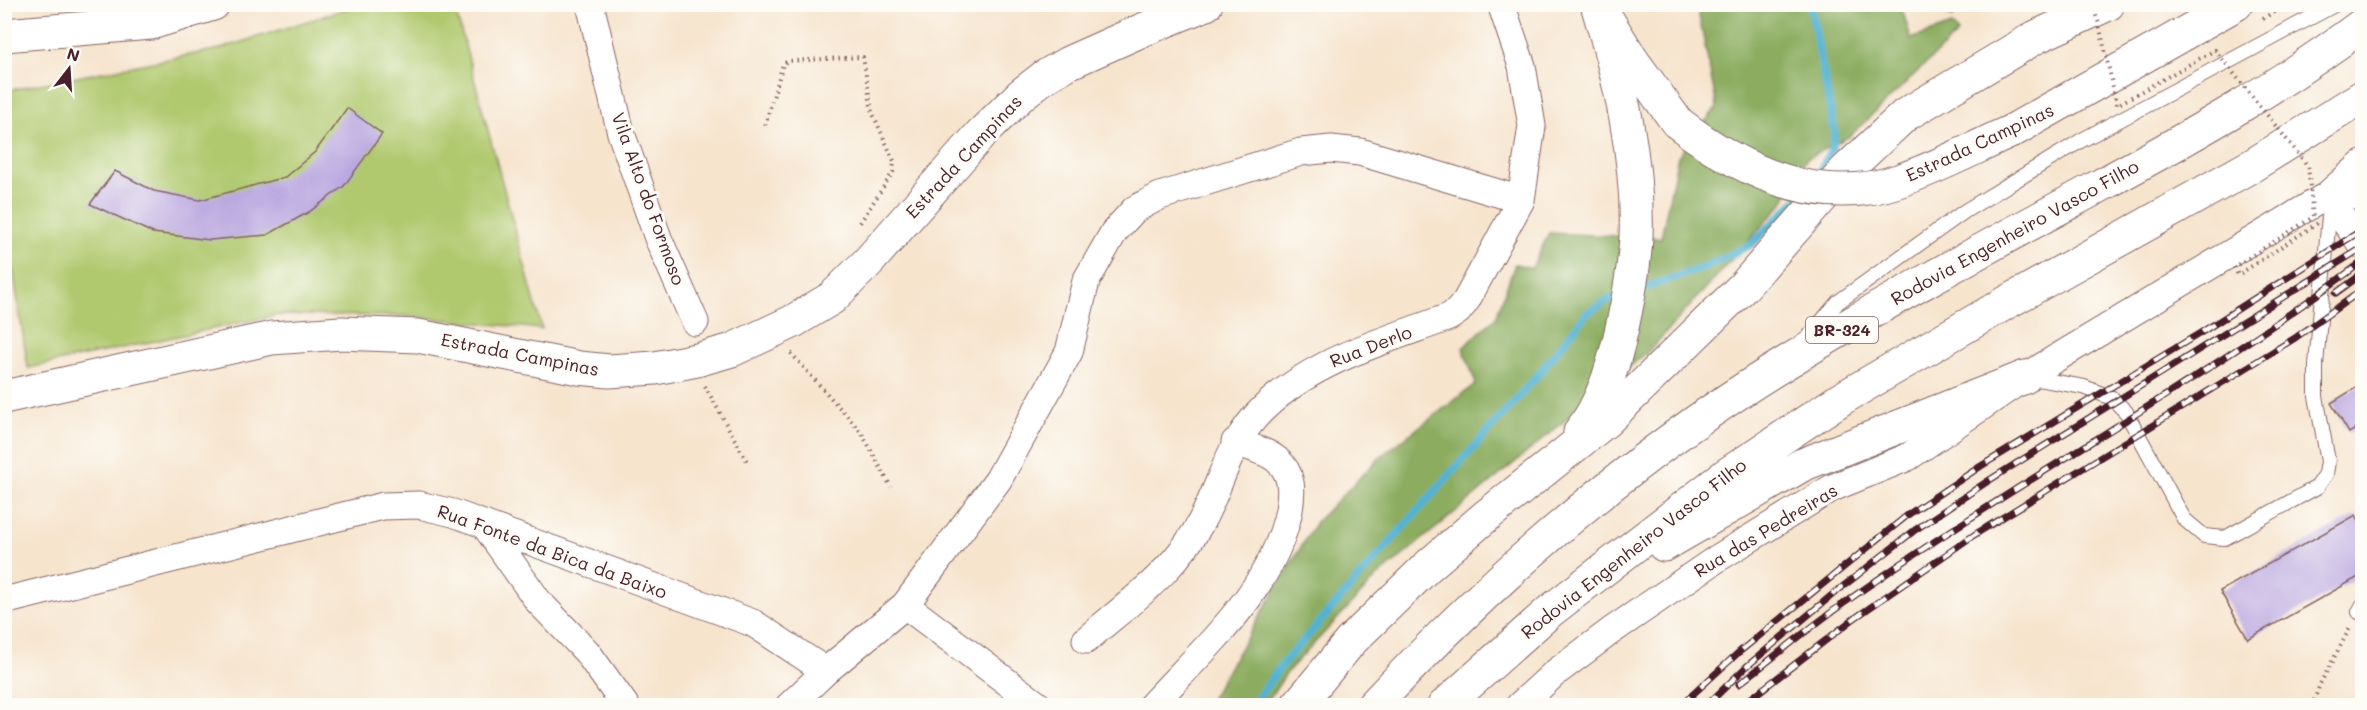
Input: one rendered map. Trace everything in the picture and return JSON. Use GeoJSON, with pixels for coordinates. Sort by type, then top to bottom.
{"type":"FeatureCollection","features":[{"type":"Feature","properties":{"kind":"main road"},"geometry":{"type":"LineString","coordinates":[[4,35],[101,16],[151,23],[213,4]]}},
{"type":"Feature","properties":{"kind":"main road","name":"Estrada Campinas"},"geometry":{"type":"LineString","coordinates":[[4,397],[272,338],[306,334],[380,333],[418,336],[609,372],[691,362],[732,350],[773,332],[832,298],[869,261],[981,134],[1022,94],[1068,63],[1206,4]]}},
{"type":"Feature","properties":{"kind":"main road"},"geometry":{"type":"LineString","coordinates":[[1554,464],[1589,421],[1611,372],[1626,312],[1636,238],[1634,182],[1627,134],[1608,42],[1597,4]]}},
{"type":"Feature","properties":{"kind":"main road","name":"Estrada Campinas"},"geometry":{"type":"LineString","coordinates":[[1597,4],[1632,60],[1677,122],[1705,144],[1736,163],[1777,179],[1829,190],[1857,190],[1897,182],[2012,131],[2236,4]]}},
{"type":"Feature","properties":{"kind":"main road"},"geometry":{"type":"LineString","coordinates":[[1297,705],[1351,641],[1427,567],[1485,517],[1607,420],[1736,294],[1846,170],[1905,115],[2036,37],[2108,4]]}},
{"type":"Feature","properties":{"kind":"main road","name":"Rodovia Engenheiro Vasco Filho"},"geometry":{"type":"LineString","coordinates":[[1373,705],[1511,569],[1578,513],[1690,426],[1786,362],[1960,262],[2189,138],[2320,57],[2362,25]]}},
{"type":"Feature","properties":{"kind":"main road","name":"Rodovia Engenheiro Vasco Filho"},"geometry":{"type":"LineString","coordinates":[[1444,705],[1549,612],[1726,475],[1841,399],[2004,304],[2253,165],[2362,97]]}},
{"type":"Feature","properties":{"kind":"main road"},"geometry":{"type":"LineString","coordinates":[[1549,612],[1802,465],[2025,377]]}},
{"type":"Feature","properties":{"kind":"street","name":"Vila Alto do Formoso"},"geometry":{"type":"LineString","coordinates":[[590,4],[621,133],[658,238],[695,321]]}},
{"type":"Feature","properties":{"kind":"street","name":"Rua Derlo"},"geometry":{"type":"LineString","coordinates":[[1086,640],[1174,563],[1202,521],[1235,442],[1257,415],[1312,371],[1339,358],[1449,317],[1466,301],[1521,200],[1532,126],[1522,66],[1501,4]]}},
{"type":"Feature","properties":{"kind":"street"},"geometry":{"type":"LineString","coordinates":[[789,705],[905,605],[998,480],[1070,352],[1086,281],[1114,232],[1135,208],[1160,196],[1301,152],[1331,149],[1360,152],[1521,200]]}},
{"type":"Feature","properties":{"kind":"street","name":"Rua das Pedreiras"},"geometry":{"type":"LineString","coordinates":[[1519,705],[1555,673],[1611,631],[1718,558],[1832,488],[1908,457],[2025,377],[2326,196],[2362,164]]}},
{"type":"Feature","properties":{"kind":"street"},"geometry":{"type":"LineString","coordinates":[[2326,196],[2362,196]]}},
{"type":"Feature","properties":{"kind":"street"},"geometry":{"type":"LineString","coordinates":[[2326,196],[2362,245]]}},
{"type":"Feature","properties":{"kind":"street"},"geometry":{"type":"LineString","coordinates":[[1151,705],[1249,598],[1269,564],[1287,519],[1291,486],[1288,473],[1276,459],[1235,442]]}},
{"type":"Feature","properties":{"kind":"street","name":"Rua Fonte da Bica da Baixo"},"geometry":{"type":"LineString","coordinates":[[4,600],[383,506],[419,505],[484,524],[753,623],[826,671]]}},
{"type":"Feature","properties":{"kind":"street"},"geometry":{"type":"LineString","coordinates":[[484,524],[538,601],[587,652],[625,705]]}},
{"type":"Feature","properties":{"kind":"street"},"geometry":{"type":"LineString","coordinates":[[905,605],[1009,696],[1040,705]]}},
{"type":"Feature","properties":{"kind":"lane"},"geometry":{"type":"LineString","coordinates":[[1786,362],[1838,302],[1965,211],[2082,140],[2336,4]]}},
{"type":"Feature","properties":{"kind":"lane"},"geometry":{"type":"LineString","coordinates":[[2025,377],[2084,387],[2112,398],[2126,412],[2184,519],[2204,536],[2225,538],[2317,487],[2326,474],[2328,461],[2316,396],[2316,365],[2329,216],[2326,196]]}},
{"type":"Feature","properties":{"kind":"path"},"geometry":{"type":"LineString","coordinates":[[2092,4],[2099,24],[2117,105],[2215,50],[2308,166],[2313,217],[2234,267],[2238,275],[2318,223]]}},
{"type":"Feature","properties":{"kind":"path"},"geometry":{"type":"LineString","coordinates":[[765,125],[783,64],[788,61],[863,57],[872,112],[894,161],[893,172],[854,231]]}},
{"type":"Feature","properties":{"kind":"path"},"geometry":{"type":"LineString","coordinates":[[773,332],[861,432],[891,487]]}},
{"type":"Feature","properties":{"kind":"path"},"geometry":{"type":"LineString","coordinates":[[691,362],[748,463]]}},
{"type":"Feature","properties":{"kind":"path"},"geometry":{"type":"LineString","coordinates":[[2312,705],[2320,684],[2361,609]]}},
{"type":"Feature","properties":{"kind":"green space"},"geometry":{"type":"Polygon","coordinates":[[[358,5],[454,5],[542,329],[404,316],[278,315],[28,368],[5,217],[4,91],[220,49],[358,5]]]}},
{"type":"Feature","properties":{"kind":"green space"},"geometry":{"type":"Polygon","coordinates":[[[1697,5],[1901,5],[1911,39],[1952,25],[1958,33],[1849,137],[1807,158],[1782,204],[1650,350],[1377,577],[1288,671],[1265,705],[1206,706],[1316,522],[1381,456],[1476,384],[1463,348],[1496,317],[1515,264],[1532,268],[1549,233],[1661,238],[1678,156],[1717,107],[1697,5]]]}},
{"type":"Feature","properties":{"kind":"green space"},"geometry":{"type":"Polygon","coordinates":[[[1926,5],[1958,5],[1953,17],[1926,5]]]}},
{"type":"Feature","properties":{"kind":"building"},"geometry":{"type":"Polygon","coordinates":[[[347,108],[382,134],[344,186],[309,212],[267,235],[210,240],[153,233],[90,204],[115,171],[154,191],[200,200],[285,177],[315,152],[347,108]]]}},
{"type":"Feature","properties":{"kind":"building"},"geometry":{"type":"Polygon","coordinates":[[[2362,384],[2362,425],[2349,433],[2331,403],[2362,384]]]}},
{"type":"Feature","properties":{"kind":"building"},"geometry":{"type":"Polygon","coordinates":[[[2356,515],[2362,527],[2362,575],[2248,639],[2220,591],[2356,515]]]}},
{"type":"Feature","properties":{"kind":"waterway"},"geometry":{"type":"LineString","coordinates":[[1810,4],[1835,133],[1832,149],[1816,179]]}},
{"type":"Feature","properties":{"kind":"waterway"},"geometry":{"type":"LineString","coordinates":[[1639,290],[1705,267],[1752,244],[1802,195]]}},
{"type":"Feature","properties":{"kind":"waterway"},"geometry":{"type":"LineString","coordinates":[[1252,706],[1281,666],[1537,376],[1587,313],[1619,296]]}},
{"type":"Feature","properties":{"kind":"railway"},"geometry":{"type":"LineString","coordinates":[[1680,706],[1738,653],[1909,514],[1981,466],[2202,332],[2362,230]]}},
{"type":"Feature","properties":{"kind":"railway"},"geometry":{"type":"LineString","coordinates":[[1706,706],[1746,667],[1915,530],[1988,481],[2362,248]]}},
{"type":"Feature","properties":{"kind":"railway"},"geometry":{"type":"LineString","coordinates":[[1739,684],[1827,615],[1904,562],[2234,351],[2299,308],[2362,262]]}},
{"type":"Feature","properties":{"kind":"railway"},"geometry":{"type":"LineString","coordinates":[[2336,293],[2362,274]]}},
{"type":"Feature","properties":{"kind":"railway"},"geometry":{"type":"LineString","coordinates":[[1741,706],[1852,620],[1974,535],[2295,338],[2362,290]]}}]}
